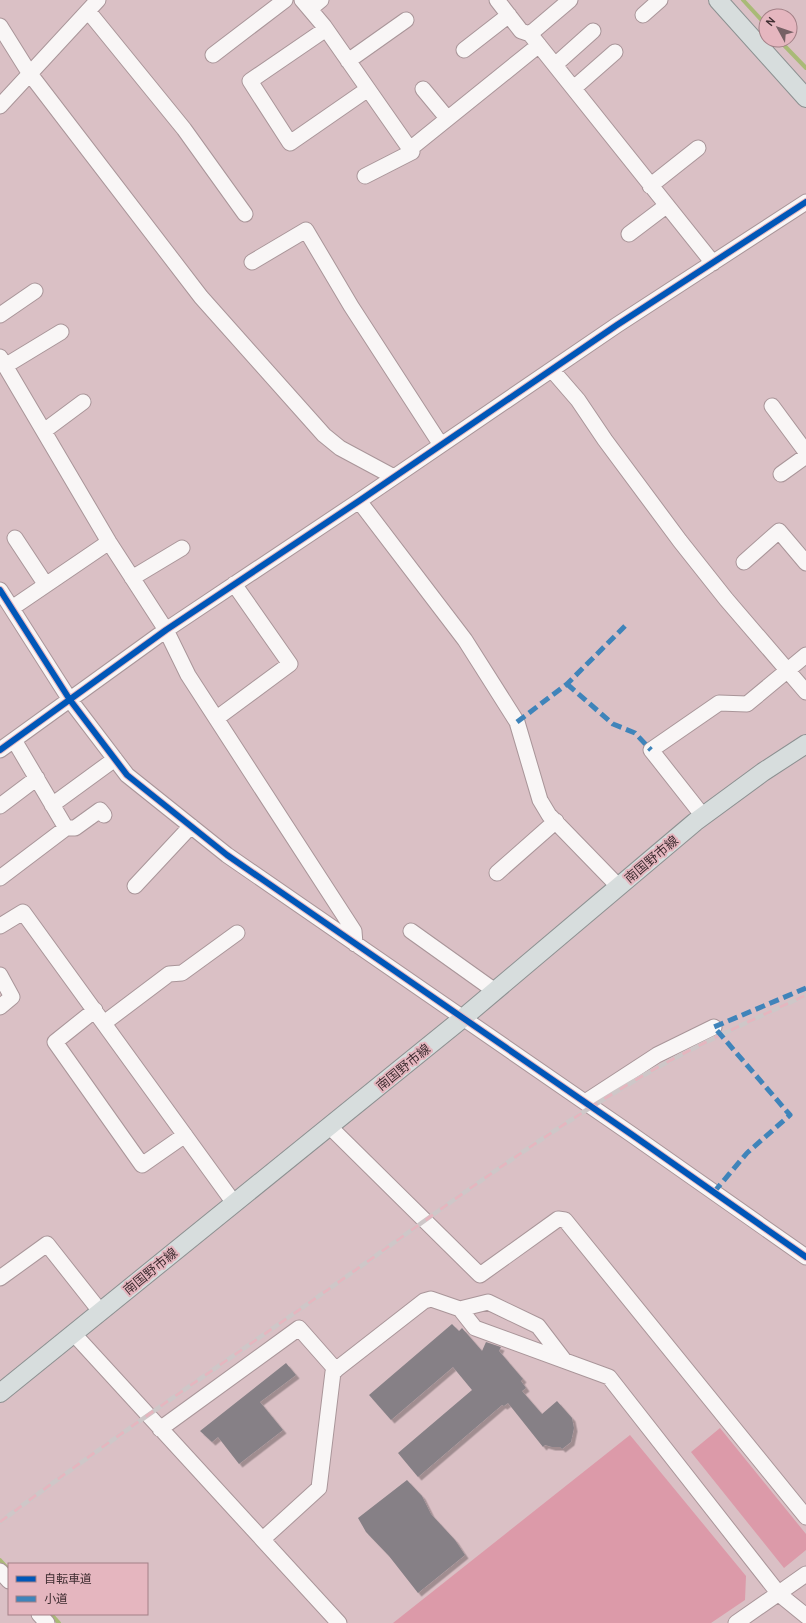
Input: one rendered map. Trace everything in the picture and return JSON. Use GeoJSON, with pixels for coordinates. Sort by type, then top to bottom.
{"type":"FeatureCollection","features":[{"type":"Feature","properties":{"kind":"main road"},"geometry":{"type":"LineString","coordinates":[[718,0],[806,98]]}},
{"type":"Feature","properties":{"kind":"main road","name":"南国野市線"},"geometry":{"type":"LineString","coordinates":[[0,1393],[496,991],[703,816],[763,772],[806,744]]}},
{"type":"Feature","properties":{"kind":"street"},"geometry":{"type":"LineString","coordinates":[[0,106],[98,0]]}},
{"type":"Feature","properties":{"kind":"street"},"geometry":{"type":"LineString","coordinates":[[218,45],[285,0]]}},
{"type":"Feature","properties":{"kind":"street"},"geometry":{"type":"LineString","coordinates":[[497,0],[522,30],[535,39],[650,186],[713,263]]}},
{"type":"Feature","properties":{"kind":"street"},"geometry":{"type":"LineString","coordinates":[[410,149],[535,39],[570,0]]}},
{"type":"Feature","properties":{"kind":"street"},"geometry":{"type":"LineString","coordinates":[[643,15],[658,1]]}},
{"type":"Feature","properties":{"kind":"street"},"geometry":{"type":"LineString","coordinates":[[311,3],[348,62],[412,152],[365,176]]}},
{"type":"Feature","properties":{"kind":"street"},"geometry":{"type":"LineString","coordinates":[[88,11],[184,129],[245,214]]}},
{"type":"Feature","properties":{"kind":"street"},"geometry":{"type":"LineString","coordinates":[[464,50],[509,15]]}},
{"type":"Feature","properties":{"kind":"street"},"geometry":{"type":"LineString","coordinates":[[348,62],[406,20]]}},
{"type":"Feature","properties":{"kind":"street"},"geometry":{"type":"LineString","coordinates":[[0,26],[30,74],[201,297],[324,435],[340,448],[394,477]]}},
{"type":"Feature","properties":{"kind":"street"},"geometry":{"type":"LineString","coordinates":[[326,29],[250,81],[290,143],[368,89]]}},
{"type":"Feature","properties":{"kind":"street"},"geometry":{"type":"LineString","coordinates":[[555,65],[593,31]]}},
{"type":"Feature","properties":{"kind":"street"},"geometry":{"type":"LineString","coordinates":[[574,88],[615,52]]}},
{"type":"Feature","properties":{"kind":"street"},"geometry":{"type":"LineString","coordinates":[[423,89],[447,118]]}},
{"type":"Feature","properties":{"kind":"street"},"geometry":{"type":"LineString","coordinates":[[650,186],[698,148]]}},
{"type":"Feature","properties":{"kind":"street"},"geometry":{"type":"LineString","coordinates":[[0,750],[166,630],[359,501],[617,325],[806,202]]}},
{"type":"Feature","properties":{"kind":"street"},"geometry":{"type":"LineString","coordinates":[[628,234],[666,206]]}},
{"type":"Feature","properties":{"kind":"street"},"geometry":{"type":"LineString","coordinates":[[252,262],[306,230],[351,306],[441,445]]}},
{"type":"Feature","properties":{"kind":"street"},"geometry":{"type":"LineString","coordinates":[[0,315],[35,290]]}},
{"type":"Feature","properties":{"kind":"street"},"geometry":{"type":"LineString","coordinates":[[60,332],[3,361],[110,542],[166,630],[188,675],[354,931],[355,944]]}},
{"type":"Feature","properties":{"kind":"street"},"geometry":{"type":"LineString","coordinates":[[552,370],[578,400],[605,440],[680,541],[726,599],[806,692]]}},
{"type":"Feature","properties":{"kind":"street"},"geometry":{"type":"LineString","coordinates":[[44,431],[84,402]]}},
{"type":"Feature","properties":{"kind":"street"},"geometry":{"type":"LineString","coordinates":[[772,406],[805,450],[781,474]]}},
{"type":"Feature","properties":{"kind":"street"},"geometry":{"type":"LineString","coordinates":[[359,501],[464,640],[517,722],[540,800],[556,821],[619,886]]}},
{"type":"Feature","properties":{"kind":"street"},"geometry":{"type":"LineString","coordinates":[[744,562],[778,531],[806,563]]}},
{"type":"Feature","properties":{"kind":"street"},"geometry":{"type":"LineString","coordinates":[[15,538],[46,585]]}},
{"type":"Feature","properties":{"kind":"street"},"geometry":{"type":"LineString","coordinates":[[7,609],[110,542]]}},
{"type":"Feature","properties":{"kind":"street"},"geometry":{"type":"LineString","coordinates":[[132,578],[182,548]]}},
{"type":"Feature","properties":{"kind":"street"},"geometry":{"type":"LineString","coordinates":[[216,718],[290,664],[234,584]]}},
{"type":"Feature","properties":{"kind":"street"},"geometry":{"type":"LineString","coordinates":[[0,590],[7,609],[70,700],[127,775],[227,855],[585,1102],[806,1257]]}},
{"type":"Feature","properties":{"kind":"street"},"geometry":{"type":"LineString","coordinates":[[703,816],[651,750],[719,703],[747,704],[806,655]]}},
{"type":"Feature","properties":{"kind":"street"},"geometry":{"type":"LineString","coordinates":[[14,740],[66,828]]}},
{"type":"Feature","properties":{"kind":"street"},"geometry":{"type":"LineString","coordinates":[[52,805],[115,759]]}},
{"type":"Feature","properties":{"kind":"street"},"geometry":{"type":"LineString","coordinates":[[0,806],[37,778]]}},
{"type":"Feature","properties":{"kind":"street"},"geometry":{"type":"LineString","coordinates":[[0,878],[66,828],[75,828],[100,810],[104,816]]}},
{"type":"Feature","properties":{"kind":"street"},"geometry":{"type":"LineString","coordinates":[[497,873],[556,821]]}},
{"type":"Feature","properties":{"kind":"street"},"geometry":{"type":"LineString","coordinates":[[135,886],[191,826]]}},
{"type":"Feature","properties":{"kind":"street"},"geometry":{"type":"LineString","coordinates":[[0,926],[23,912],[234,1203]]}},
{"type":"Feature","properties":{"kind":"street"},"geometry":{"type":"LineString","coordinates":[[411,931],[496,991]]}},
{"type":"Feature","properties":{"kind":"street"},"geometry":{"type":"LineString","coordinates":[[185,1135],[142,1165],[55,1042],[169,974],[182,973],[237,932]]}},
{"type":"Feature","properties":{"kind":"street"},"geometry":{"type":"LineString","coordinates":[[0,975],[12,997],[0,1007]]}},
{"type":"Feature","properties":{"kind":"street"},"geometry":{"type":"LineString","coordinates":[[585,1102],[657,1055],[714,1027]]}},
{"type":"Feature","properties":{"kind":"street"},"geometry":{"type":"LineString","coordinates":[[330,1127],[480,1275],[558,1219],[565,1220],[806,1517]]}},
{"type":"Feature","properties":{"kind":"street"},"geometry":{"type":"LineString","coordinates":[[0,1278],[46,1244],[100,1312]]}},
{"type":"Feature","properties":{"kind":"street"},"geometry":{"type":"LineString","coordinates":[[332,1365],[424,1301],[431,1299],[460,1309],[475,1328],[609,1377],[779,1594],[806,1616]]}},
{"type":"Feature","properties":{"kind":"street"},"geometry":{"type":"LineString","coordinates":[[460,1309],[488,1302],[538,1326],[564,1360]]}},
{"type":"Feature","properties":{"kind":"street"},"geometry":{"type":"LineString","coordinates":[[160,1429],[300,1328],[332,1365],[333,1372],[319,1488],[263,1539]]}},
{"type":"Feature","properties":{"kind":"street"},"geometry":{"type":"LineString","coordinates":[[73,1333],[339,1623]]}},
{"type":"Feature","properties":{"kind":"street"},"geometry":{"type":"LineString","coordinates":[[736,1623],[806,1574]]}},
{"type":"Feature","properties":{"kind":"street"},"geometry":{"type":"LineString","coordinates":[[40,1615],[47,1623]]}},
{"type":"Feature","properties":{"kind":"shaded area"},"geometry":{"type":"Polygon","coordinates":[[[720,1428],[806,1534],[806,1550],[784,1568],[691,1452],[720,1428]]]}},
{"type":"Feature","properties":{"kind":"shaded area"},"geometry":{"type":"Polygon","coordinates":[[[630,1435],[746,1576],[745,1600],[711,1623],[393,1623],[630,1435]]]}},
{"type":"Feature","properties":{"kind":"building"},"geometry":{"type":"Polygon","coordinates":[[[452,1324],[459,1331],[462,1328],[482,1351],[486,1342],[501,1347],[499,1351],[523,1379],[521,1381],[526,1388],[522,1391],[542,1414],[557,1401],[572,1418],[574,1428],[571,1442],[562,1449],[560,1447],[545,1445],[543,1447],[508,1403],[504,1406],[502,1405],[418,1477],[398,1453],[472,1390],[453,1367],[391,1420],[369,1395],[452,1324]]]}},
{"type":"Feature","properties":{"kind":"building"},"geometry":{"type":"Polygon","coordinates":[[[286,1363],[296,1375],[260,1402],[283,1430],[239,1464],[218,1437],[212,1442],[200,1431],[286,1363]]]}},
{"type":"Feature","properties":{"kind":"building"},"geometry":{"type":"Polygon","coordinates":[[[407,1480],[422,1496],[431,1514],[455,1540],[465,1555],[418,1593],[389,1556],[366,1532],[358,1518],[407,1480]]]}},
{"type":"Feature","properties":{"kind":"waterway"},"geometry":{"type":"LineString","coordinates":[[743,0],[758,16]]}},
{"type":"Feature","properties":{"kind":"waterway"},"geometry":{"type":"LineString","coordinates":[[787,48],[806,68]]}},
{"type":"Feature","properties":{"kind":"waterway"},"geometry":{"type":"LineString","coordinates":[[0,1560],[8,1569]]}},
{"type":"Feature","properties":{"kind":"waterway"},"geometry":{"type":"LineString","coordinates":[[52,1615],[59,1623]]}},
{"type":"Feature","properties":{"kind":"railway"},"geometry":{"type":"LineString","coordinates":[[0,1522],[118,1436],[549,1134],[629,1084],[672,1060],[716,1037],[806,995]]}},
{"type":"Feature","properties":{"kind":"marked path"},"geometry":{"type":"LineString","coordinates":[[517,722],[567,684],[625,626]]}},
{"type":"Feature","properties":{"kind":"marked path"},"geometry":{"type":"LineString","coordinates":[[567,684],[613,724],[635,733],[651,750]]}},
{"type":"Feature","properties":{"kind":"marked path"},"geometry":{"type":"LineString","coordinates":[[714,1192],[747,1153],[790,1115],[714,1027],[806,988]]}},
{"type":"Feature","properties":{"kind":"cycle path"},"geometry":{"type":"LineString","coordinates":[[0,750],[166,630],[359,501],[617,325],[806,202]]}},
{"type":"Feature","properties":{"kind":"cycle path"},"geometry":{"type":"LineString","coordinates":[[0,590],[70,700],[127,775],[227,855],[631,1134],[806,1257]]}}]}
